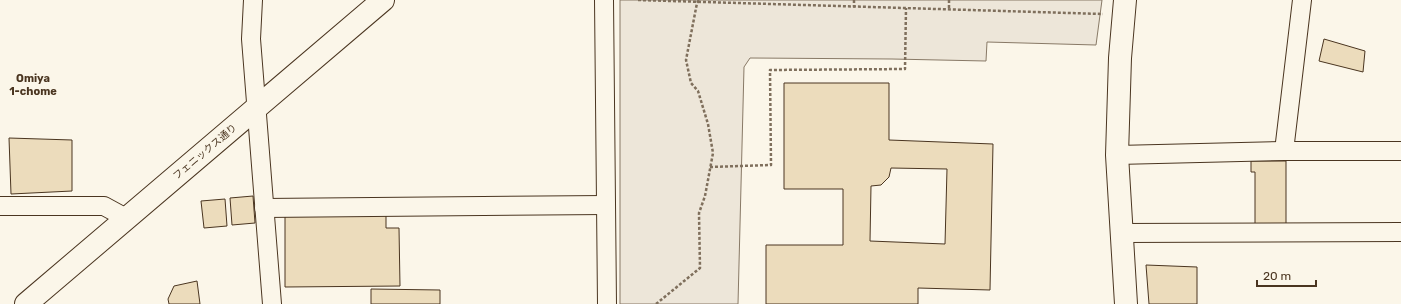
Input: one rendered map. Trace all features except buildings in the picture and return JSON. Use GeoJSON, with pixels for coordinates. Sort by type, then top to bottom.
{"type":"FeatureCollection","features":[{"type":"Feature","properties":{"kind":"main road","name":"フェニックス通り"},"geometry":{"type":"LineString","coordinates":[[26,304],[383,0]]}},
{"type":"Feature","properties":{"kind":"main road"},"geometry":{"type":"LineString","coordinates":[[1124,7],[1117,155],[1126,304]]}},
{"type":"Feature","properties":{"kind":"street"},"geometry":{"type":"LineString","coordinates":[[253,0],[251,39],[272,304]]}},
{"type":"Feature","properties":{"kind":"street"},"geometry":{"type":"LineString","coordinates":[[604,0],[607,304]]}},
{"type":"Feature","properties":{"kind":"street"},"geometry":{"type":"LineString","coordinates":[[1284,151],[1302,0]]}},
{"type":"Feature","properties":{"kind":"street"},"geometry":{"type":"LineString","coordinates":[[1117,155],[1284,151],[1401,151]]}},
{"type":"Feature","properties":{"kind":"street"},"geometry":{"type":"LineString","coordinates":[[264,208],[606,205]]}},
{"type":"Feature","properties":{"kind":"street"},"geometry":{"type":"LineString","coordinates":[[0,206],[104,206],[126,218]]}},
{"type":"Feature","properties":{"kind":"street"},"geometry":{"type":"LineString","coordinates":[[1122,234],[1401,232]]}},
{"type":"Feature","properties":{"kind":"path"},"geometry":{"type":"LineString","coordinates":[[638,0],[949,9],[1124,7]]}},
{"type":"Feature","properties":{"kind":"path"},"geometry":{"type":"LineString","coordinates":[[854,0],[854,6]]}},
{"type":"Feature","properties":{"kind":"path"},"geometry":{"type":"LineString","coordinates":[[949,0],[949,9]]}},
{"type":"Feature","properties":{"kind":"path"},"geometry":{"type":"LineString","coordinates":[[656,304],[700,268],[699,213],[705,196],[713,153],[708,124],[698,91],[691,83],[686,60],[698,1]]}},
{"type":"Feature","properties":{"kind":"path"},"geometry":{"type":"LineString","coordinates":[[710,167],[771,165],[770,70],[905,69],[906,8]]}},
{"type":"Feature","properties":{"kind":"shaded area"},"geometry":{"type":"Polygon","coordinates":[[[620,0],[1102,0],[1096,45],[987,42],[986,61],[750,58],[744,67],[738,304],[620,304],[620,0]]]}},
{"type":"Feature","properties":{"kind":"district","name":"Omiya 1-chome"},"geometry":{"type":"Point","coordinates":[33,84]}}]}
